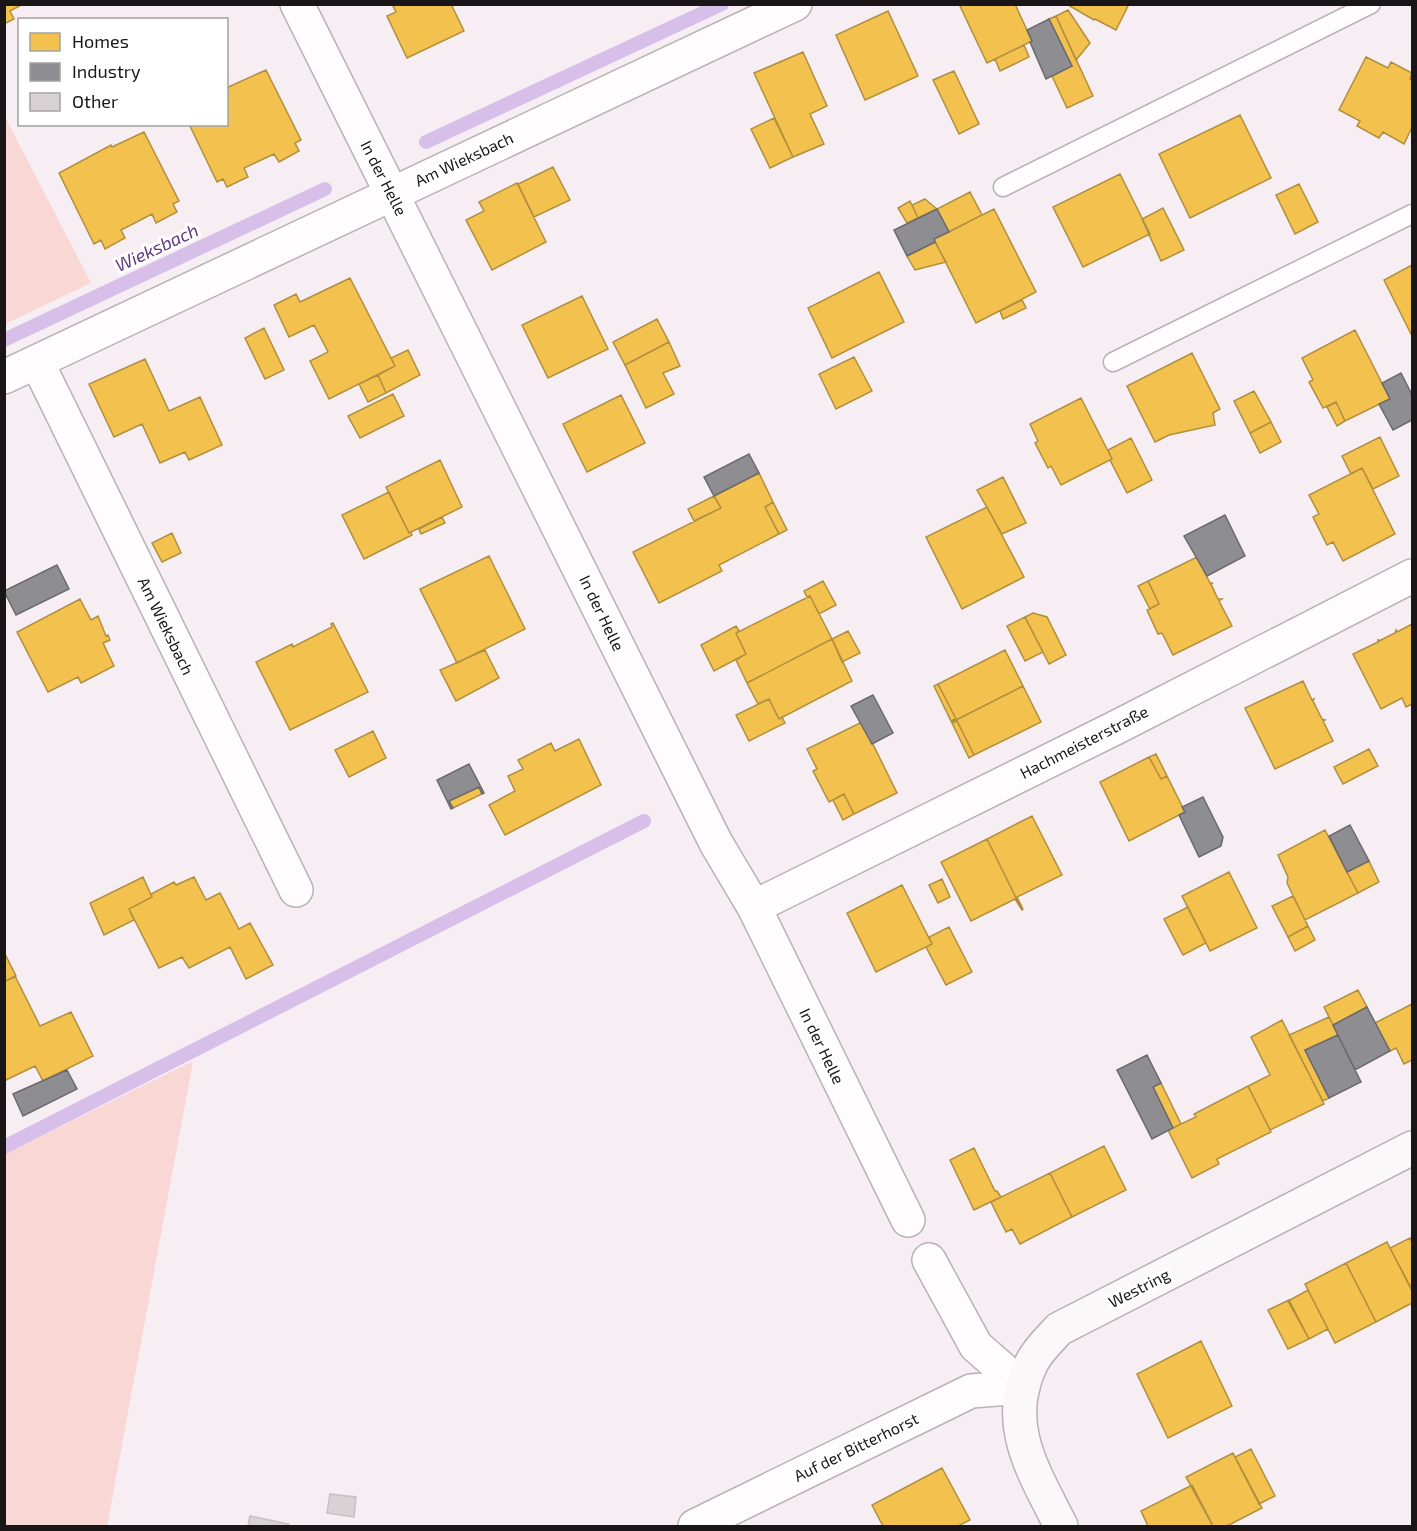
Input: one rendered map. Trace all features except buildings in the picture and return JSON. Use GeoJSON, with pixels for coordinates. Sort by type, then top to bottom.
{"type":"FeatureCollection","features":[{"type":"Feature","properties":{"kind":"main road","name":"Westring"},"geometry":{"type":"LineString","coordinates":[[1061,1527],[1028,1461],[1018,1423],[1023,1387],[1033,1360],[1059,1329],[1413,1148]]}},
{"type":"Feature","properties":{"kind":"street","name":"In der Helle"},"geometry":{"type":"LineString","coordinates":[[297,4],[716,843],[754,907],[908,1220]]}},
{"type":"Feature","properties":{"kind":"street","name":"Am Wieksbach"},"geometry":{"type":"LineString","coordinates":[[4,377],[795,4]]}},
{"type":"Feature","properties":{"kind":"street","name":"Am Wieksbach"},"geometry":{"type":"LineString","coordinates":[[37,362],[296,890]]}},
{"type":"Feature","properties":{"kind":"street","name":"Hachmeisterstraße"},"geometry":{"type":"LineString","coordinates":[[754,907],[1115,728],[1413,576]]}},
{"type":"Feature","properties":{"kind":"street"},"geometry":{"type":"LineString","coordinates":[[929,1260],[976,1346],[1023,1387]]}},
{"type":"Feature","properties":{"kind":"street","name":"Auf der Bitterhorst"},"geometry":{"type":"LineString","coordinates":[[695,1527],[971,1391],[1023,1387]]}},
{"type":"Feature","properties":{"kind":"lane"},"geometry":{"type":"LineString","coordinates":[[1003,187],[1371,4]]}},
{"type":"Feature","properties":{"kind":"lane"},"geometry":{"type":"LineString","coordinates":[[1113,362],[1413,214]]}},
{"type":"Feature","properties":{"kind":"shaded area"},"geometry":{"type":"Polygon","coordinates":[[[5,117],[91,283],[4,324],[5,117]]]}},
{"type":"Feature","properties":{"kind":"shaded area"},"geometry":{"type":"Polygon","coordinates":[[[193,1061],[107,1526],[5,1526],[5,1154],[193,1061]]]}},
{"type":"Feature","properties":{"kind":"waterway","name":"Wieksbach"},"geometry":{"type":"LineString","coordinates":[[426,142],[722,4]]}},
{"type":"Feature","properties":{"kind":"waterway","name":"Wieksbach"},"geometry":{"type":"LineString","coordinates":[[4,340],[325,189]]}},
{"type":"Feature","properties":{"kind":"waterway"},"geometry":{"type":"LineString","coordinates":[[4,1147],[644,821]]}}]}
